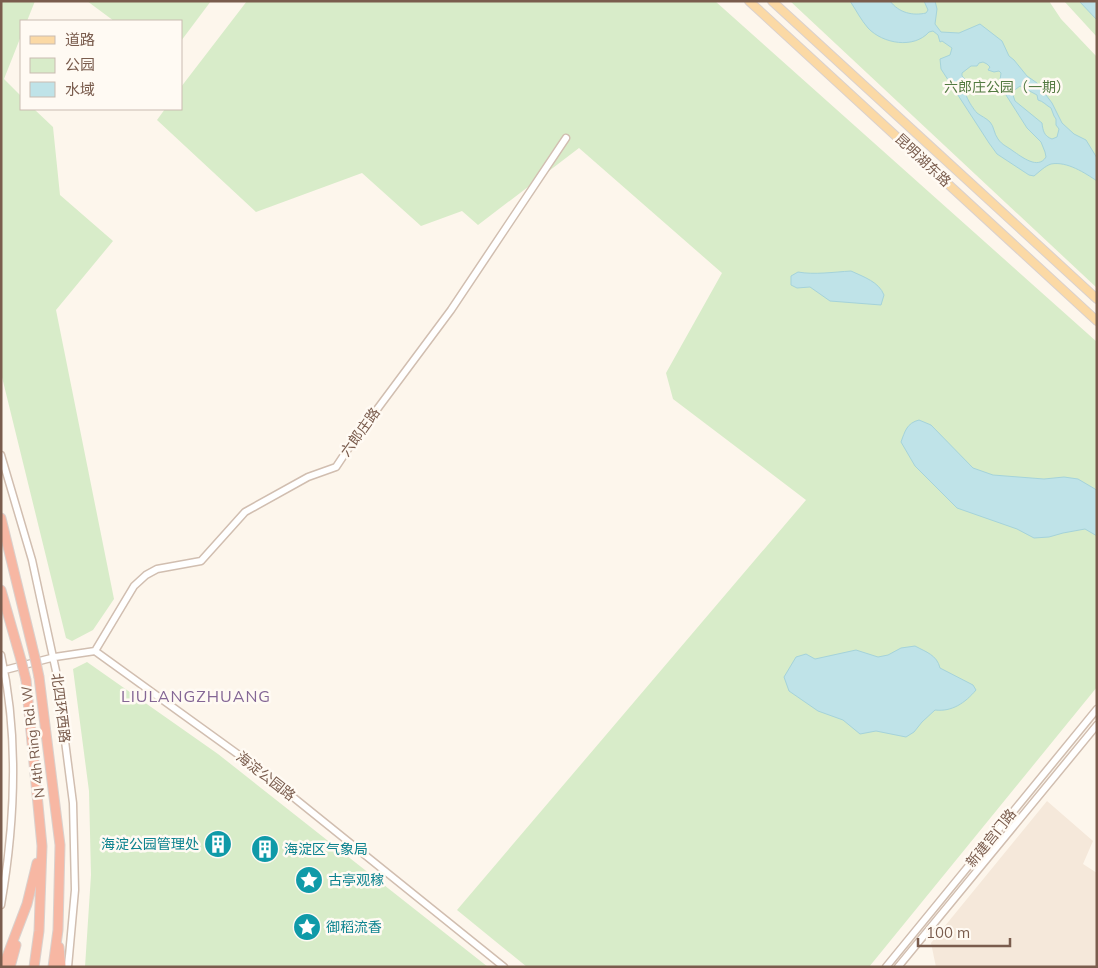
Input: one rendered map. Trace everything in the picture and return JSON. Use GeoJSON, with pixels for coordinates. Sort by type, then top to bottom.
{"type":"FeatureCollection","features":[{"type":"Feature","properties":{"kind":"highway","name":"N 4th Ring Rd. W"},"geometry":{"type":"LineString","coordinates":[[1,518],[36,658],[60,846],[58,930],[53,967]]}},
{"type":"Feature","properties":{"kind":"highway","name":"N 4th Ring Rd. W"},"geometry":{"type":"LineString","coordinates":[[1,590],[26,680],[42,846],[39,931],[34,967]]}},
{"type":"Feature","properties":{"kind":"highway"},"geometry":{"type":"LineString","coordinates":[[10,967],[42,846]]}},
{"type":"Feature","properties":{"kind":"highway"},"geometry":{"type":"LineString","coordinates":[[2,967],[27,904]]}},
{"type":"Feature","properties":{"kind":"highway"},"geometry":{"type":"LineString","coordinates":[[58,930],[60,967]]}},
{"type":"Feature","properties":{"kind":"main road","name":"昆明湖东路"},"geometry":{"type":"LineString","coordinates":[[749,1],[1097,321]]}},
{"type":"Feature","properties":{"kind":"main road","name":"昆明湖东路"},"geometry":{"type":"LineString","coordinates":[[772,1],[1097,298]]}},
{"type":"Feature","properties":{"kind":"street","name":"六郎庄路"},"geometry":{"type":"LineString","coordinates":[[95,651],[134,586],[146,575],[157,569],[201,561],[245,512],[308,477],[336,467],[451,310],[566,138]]}},
{"type":"Feature","properties":{"kind":"street","name":"北四环西路"},"geometry":{"type":"LineString","coordinates":[[1,455],[32,560],[55,657],[73,803],[75,890],[68,967]]}},
{"type":"Feature","properties":{"kind":"street"},"geometry":{"type":"LineString","coordinates":[[4,670],[55,657],[95,651]]}},
{"type":"Feature","properties":{"kind":"street","name":"海淀公园路"},"geometry":{"type":"LineString","coordinates":[[95,651],[257,768],[504,967]]}},
{"type":"Feature","properties":{"kind":"street"},"geometry":{"type":"LineString","coordinates":[[1,655],[13,740],[12,794],[5,883],[1,905]]}},
{"type":"Feature","properties":{"kind":"street","name":"新建宫门路"},"geometry":{"type":"LineString","coordinates":[[886,967],[1097,709]]}},
{"type":"Feature","properties":{"kind":"street","name":"新建宫门路"},"geometry":{"type":"LineString","coordinates":[[898,967],[1097,725]]}},
{"type":"Feature","properties":{"kind":"shaded area"},"geometry":{"type":"Polygon","coordinates":[[[1047,801],[1093,841],[1083,864],[1097,873],[1097,967],[936,967],[931,943],[1047,801]]]}},
{"type":"Feature","properties":{"kind":"green space"},"geometry":{"type":"Polygon","coordinates":[[[1,1],[35,1],[27,20],[20,20],[20,39],[4,79],[20,95],[20,110],[35,110],[53,127],[60,195],[113,241],[56,310],[114,599],[93,630],[72,641],[66,638],[1,373],[1,1]]]}},
{"type":"Feature","properties":{"kind":"green space"},"geometry":{"type":"Polygon","coordinates":[[[87,1],[211,1],[182,40],[182,20],[113,20],[87,1]]]}},
{"type":"Feature","properties":{"kind":"green space"},"geometry":{"type":"Polygon","coordinates":[[[247,1],[715,1],[1097,342],[1097,687],[869,967],[527,967],[457,910],[806,500],[673,399],[666,373],[722,273],[579,148],[478,225],[462,211],[421,226],[362,173],[256,212],[157,120],[164,110],[182,110],[182,86],[247,1]]]}},
{"type":"Feature","properties":{"kind":"green space","name":"六郎庄公园（一期）"},"geometry":{"type":"Polygon","coordinates":[[[790,1],[1049,1],[1061,19],[1097,57],[1097,288],[790,1]]]}},
{"type":"Feature","properties":{"kind":"green space"},"geometry":{"type":"Polygon","coordinates":[[[1064,1],[1097,1],[1097,37],[1064,1]]]}},
{"type":"Feature","properties":{"kind":"green space"},"geometry":{"type":"Polygon","coordinates":[[[87,662],[218,754],[488,967],[85,967],[91,875],[89,791],[73,669],[87,662]]]}},
{"type":"Feature","properties":{"kind":"water"},"geometry":{"type":"Polygon","coordinates":[[[850,1],[890,1],[906,13],[916,14],[926,13],[928,10],[924,1],[935,1],[937,9],[935,24],[941,32],[959,33],[980,24],[1002,41],[1009,56],[1027,76],[1037,83],[1052,103],[1062,123],[1074,134],[1086,140],[1097,158],[1097,181],[1076,168],[1063,164],[1051,164],[1034,176],[1029,175],[997,154],[941,69],[940,59],[950,55],[952,48],[942,41],[940,42],[938,35],[933,31],[915,41],[898,42],[882,38],[868,28],[850,1]],[[983,62],[977,66],[971,66],[962,73],[965,79],[966,96],[971,106],[990,122],[997,137],[1003,144],[1030,161],[1043,161],[1046,157],[1041,142],[1027,128],[1006,95],[1000,80],[1001,73],[988,70],[990,67],[983,62]],[[1020,86],[1012,92],[1015,101],[1042,123],[1043,131],[1047,136],[1052,139],[1057,137],[1059,129],[1051,108],[1038,100],[1037,95],[1020,86]]]}},
{"type":"Feature","properties":{"kind":"water"},"geometry":{"type":"Polygon","coordinates":[[[1079,1],[1097,1],[1097,20],[1079,1]]]}},
{"type":"Feature","properties":{"kind":"water"},"geometry":{"type":"Polygon","coordinates":[[[851,271],[871,280],[882,290],[884,295],[881,305],[830,301],[810,287],[797,288],[791,285],[791,276],[798,272],[851,271]]]}},
{"type":"Feature","properties":{"kind":"water"},"geometry":{"type":"Polygon","coordinates":[[[919,420],[931,425],[973,468],[993,475],[1044,479],[1064,477],[1078,479],[1095,489],[1097,491],[1097,536],[1085,529],[1049,537],[1034,538],[1017,529],[957,508],[915,466],[901,442],[909,425],[919,420]]]}},
{"type":"Feature","properties":{"kind":"water"},"geometry":{"type":"Polygon","coordinates":[[[915,646],[934,657],[940,668],[973,685],[976,690],[958,706],[947,710],[935,710],[914,732],[906,737],[876,731],[860,734],[843,720],[818,711],[789,691],[784,677],[796,657],[806,654],[815,659],[856,650],[878,657],[888,655],[901,648],[915,646]]]}},
{"type":"Feature","properties":{"kind":"place","name":"海淀公园管理处"},"geometry":{"type":"Point","coordinates":[218,844]}},
{"type":"Feature","properties":{"kind":"place","name":"海淀区气象局"},"geometry":{"type":"Point","coordinates":[265,849]}},
{"type":"Feature","properties":{"kind":"place","name":"古亭观稼"},"geometry":{"type":"Point","coordinates":[309,880]}},
{"type":"Feature","properties":{"kind":"place","name":"御稻流香"},"geometry":{"type":"Point","coordinates":[307,927]}},
{"type":"Feature","properties":{"kind":"district","name":"LIULANGZHUANG"},"geometry":{"type":"Point","coordinates":[196,696]}}]}
